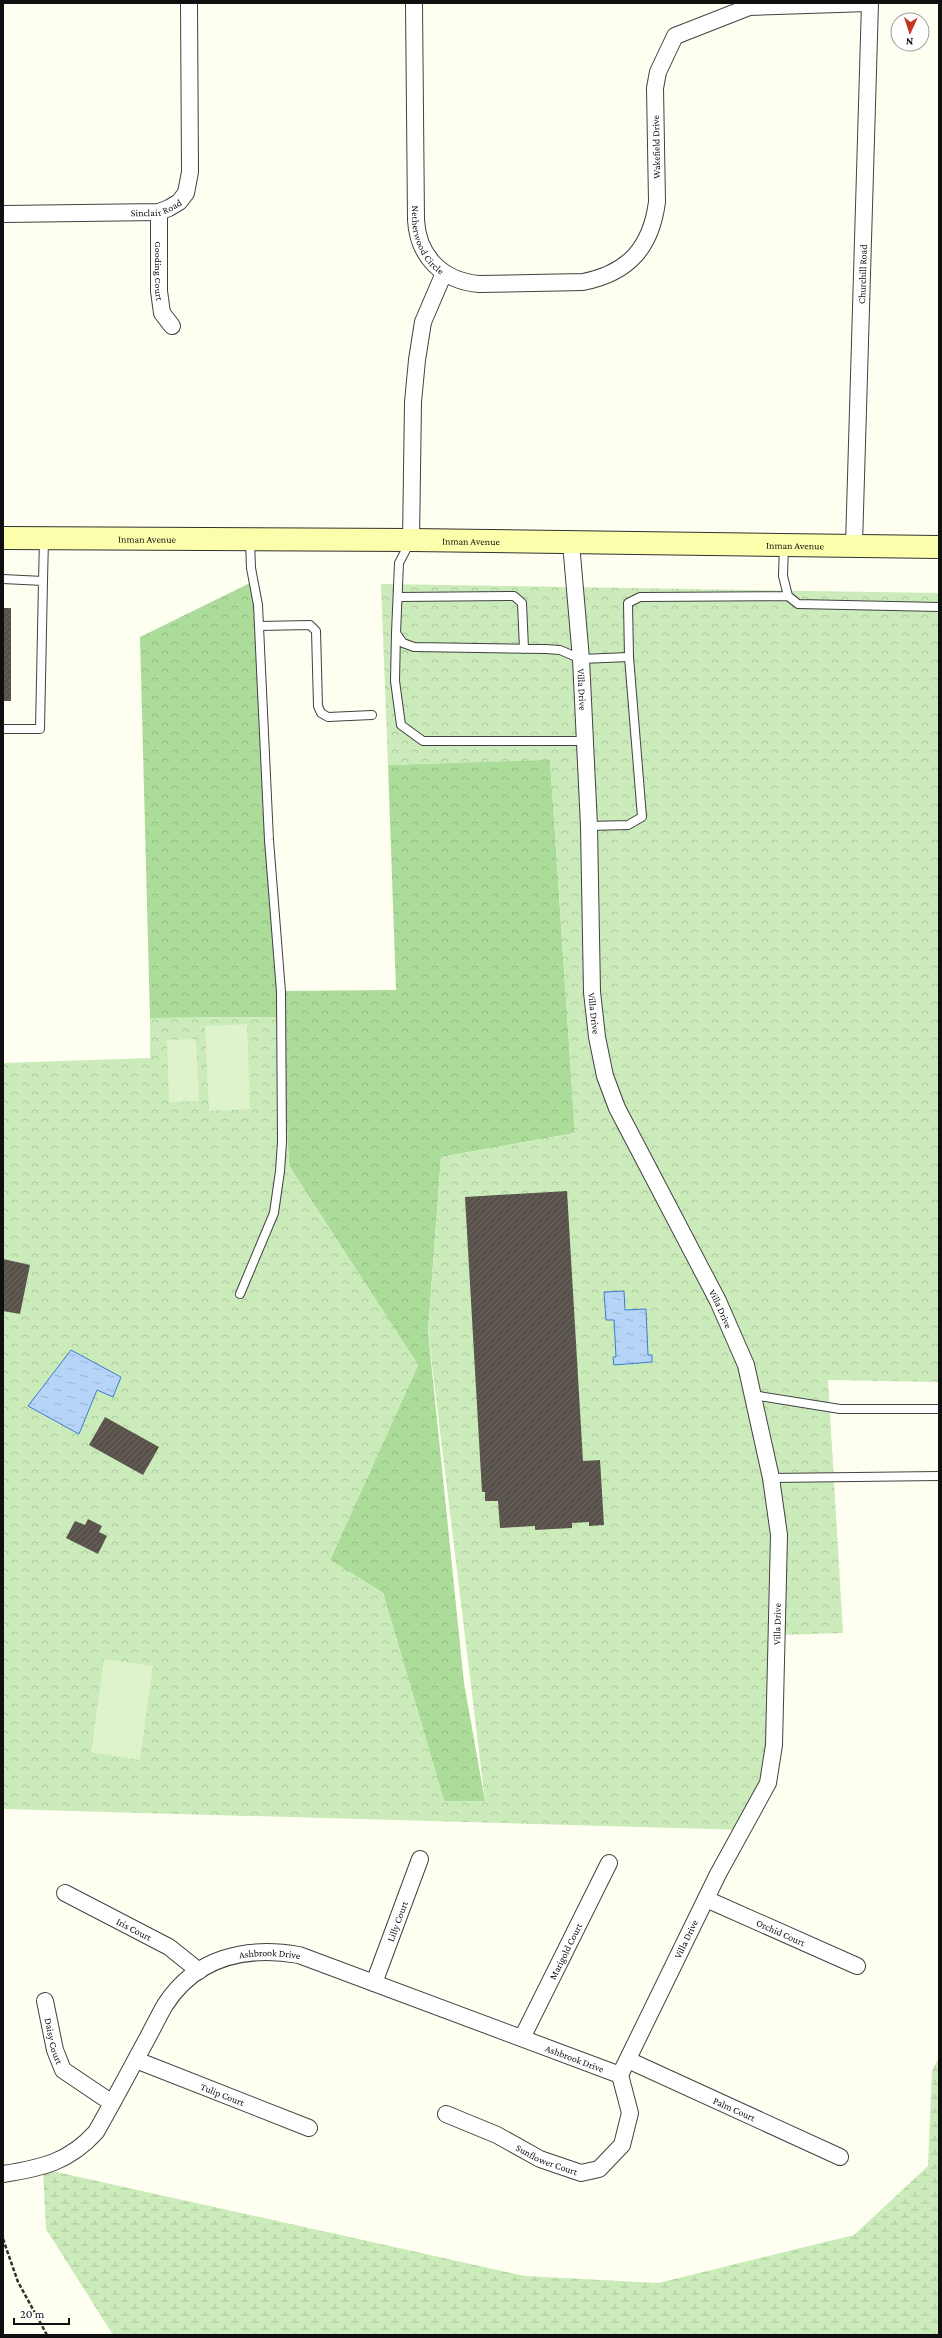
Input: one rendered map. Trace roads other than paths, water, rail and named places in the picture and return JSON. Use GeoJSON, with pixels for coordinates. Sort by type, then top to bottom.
{"type":"FeatureCollection","features":[{"type":"Feature","properties":{"kind":"main road","name":"Inman Avenue"},"geometry":{"type":"LineString","coordinates":[[3,538],[411,540],[939,547]]}},
{"type":"Feature","properties":{"kind":"street","name":"Sinclair Road"},"geometry":{"type":"LineString","coordinates":[[3,214],[158,212],[170,208],[179,202],[186,193],[190,182],[189,3]]}},
{"type":"Feature","properties":{"kind":"street","name":"Netherwood Circle"},"geometry":{"type":"LineString","coordinates":[[411,540],[413,402],[417,360],[423,322],[444,273],[428,258],[420,241],[417,228],[414,3]]}},
{"type":"Feature","properties":{"kind":"street","name":"Wakefield Drive"},"geometry":{"type":"LineString","coordinates":[[444,273],[466,283],[479,284],[583,282],[616,272],[629,262],[641,249],[650,234],[655,218],[657,202],[655,88],[658,72],[675,36],[749,7],[869,3]]}},
{"type":"Feature","properties":{"kind":"street","name":"Churchill Road"},"geometry":{"type":"LineString","coordinates":[[854,545],[869,3]]}},
{"type":"Feature","properties":{"kind":"street","name":"Gooding Court"},"geometry":{"type":"LineString","coordinates":[[158,212],[159,291],[162,313],[172,326]]}},
{"type":"Feature","properties":{"kind":"street","name":"Villa Drive"},"geometry":{"type":"LineString","coordinates":[[571,543],[581,659],[589,826],[592,992],[597,1037],[605,1076],[617,1108],[734,1333],[746,1365],[753,1395],[771,1478],[779,1535],[774,1745],[768,1783],[706,1899],[620,2075]]}},
{"type":"Feature","properties":{"kind":"street","name":"Lilly Court"},"geometry":{"type":"LineString","coordinates":[[374,1983],[420,1859]]}},
{"type":"Feature","properties":{"kind":"street","name":"Marigold Court"},"geometry":{"type":"LineString","coordinates":[[522,2038],[609,1863]]}},
{"type":"Feature","properties":{"kind":"street","name":"Iris Court"},"geometry":{"type":"LineString","coordinates":[[65,1893],[169,1947],[199,1971]]}},
{"type":"Feature","properties":{"kind":"street","name":"Orchid Court"},"geometry":{"type":"LineString","coordinates":[[706,1899],[857,1966]]}},
{"type":"Feature","properties":{"kind":"street","name":"Ashbrook Drive"},"geometry":{"type":"LineString","coordinates":[[3,2174],[53,2163],[70,2156],[84,2145],[96,2132],[166,2005],[183,1983],[199,1971],[226,1957],[250,1952],[275,1951],[299,1955],[620,2075]]}},
{"type":"Feature","properties":{"kind":"street","name":"Daisy Court"},"geometry":{"type":"LineString","coordinates":[[45,2002],[55,2050],[64,2070],[112,2103]]}},
{"type":"Feature","properties":{"kind":"street","name":"Tulip Court"},"geometry":{"type":"LineString","coordinates":[[136,2060],[309,2128]]}},
{"type":"Feature","properties":{"kind":"street","name":"Palm Court"},"geometry":{"type":"LineString","coordinates":[[628,2060],[840,2157]]}},
{"type":"Feature","properties":{"kind":"street","name":"Sunflower Court"},"geometry":{"type":"LineString","coordinates":[[446,2114],[498,2135],[540,2159],[581,2173],[599,2169],[622,2145],[630,2113],[620,2075]]}},
{"type":"Feature","properties":{"kind":"lane"},"geometry":{"type":"LineString","coordinates":[[3,729],[40,729],[44,538]]}},
{"type":"Feature","properties":{"kind":"lane"},"geometry":{"type":"LineString","coordinates":[[240,1294],[274,1213],[280,1171],[282,1142],[282,1015],[269,840],[260,626],[258,604],[251,568],[250,540]]}},
{"type":"Feature","properties":{"kind":"lane"},"geometry":{"type":"LineString","coordinates":[[411,540],[399,563],[395,681],[401,725],[423,741],[585,741]]}},
{"type":"Feature","properties":{"kind":"lane"},"geometry":{"type":"LineString","coordinates":[[784,544],[782,576],[788,596],[798,604],[939,607]]}},
{"type":"Feature","properties":{"kind":"lane"},"geometry":{"type":"LineString","coordinates":[[3,579],[43,581]]}},
{"type":"Feature","properties":{"kind":"lane"},"geometry":{"type":"LineString","coordinates":[[398,597],[514,596],[522,603],[524,649]]}},
{"type":"Feature","properties":{"kind":"lane"},"geometry":{"type":"LineString","coordinates":[[589,826],[628,825],[642,817],[629,657],[628,603],[640,597],[788,596]]}},
{"type":"Feature","properties":{"kind":"lane"},"geometry":{"type":"LineString","coordinates":[[260,626],[310,625],[316,631],[318,706],[321,713],[328,717],[372,715]]}},
{"type":"Feature","properties":{"kind":"lane"},"geometry":{"type":"LineString","coordinates":[[396,633],[403,643],[414,647],[560,650],[581,659],[629,657]]}},
{"type":"Feature","properties":{"kind":"lane"},"geometry":{"type":"LineString","coordinates":[[753,1395],[840,1409],[939,1409]]}},
{"type":"Feature","properties":{"kind":"lane"},"geometry":{"type":"LineString","coordinates":[[771,1478],[939,1476]]}},
{"type":"Feature","properties":{"kind":"water"},"geometry":{"type":"Polygon","coordinates":[[[624,1291],[625,1310],[646,1309],[648,1355],[652,1355],[652,1362],[614,1365],[613,1357],[616,1357],[614,1320],[606,1320],[604,1292],[624,1291]]]}},
{"type":"Feature","properties":{"kind":"water"},"geometry":{"type":"Polygon","coordinates":[[[71,1350],[121,1377],[113,1397],[97,1390],[79,1434],[28,1406],[71,1350]]]}}]}
